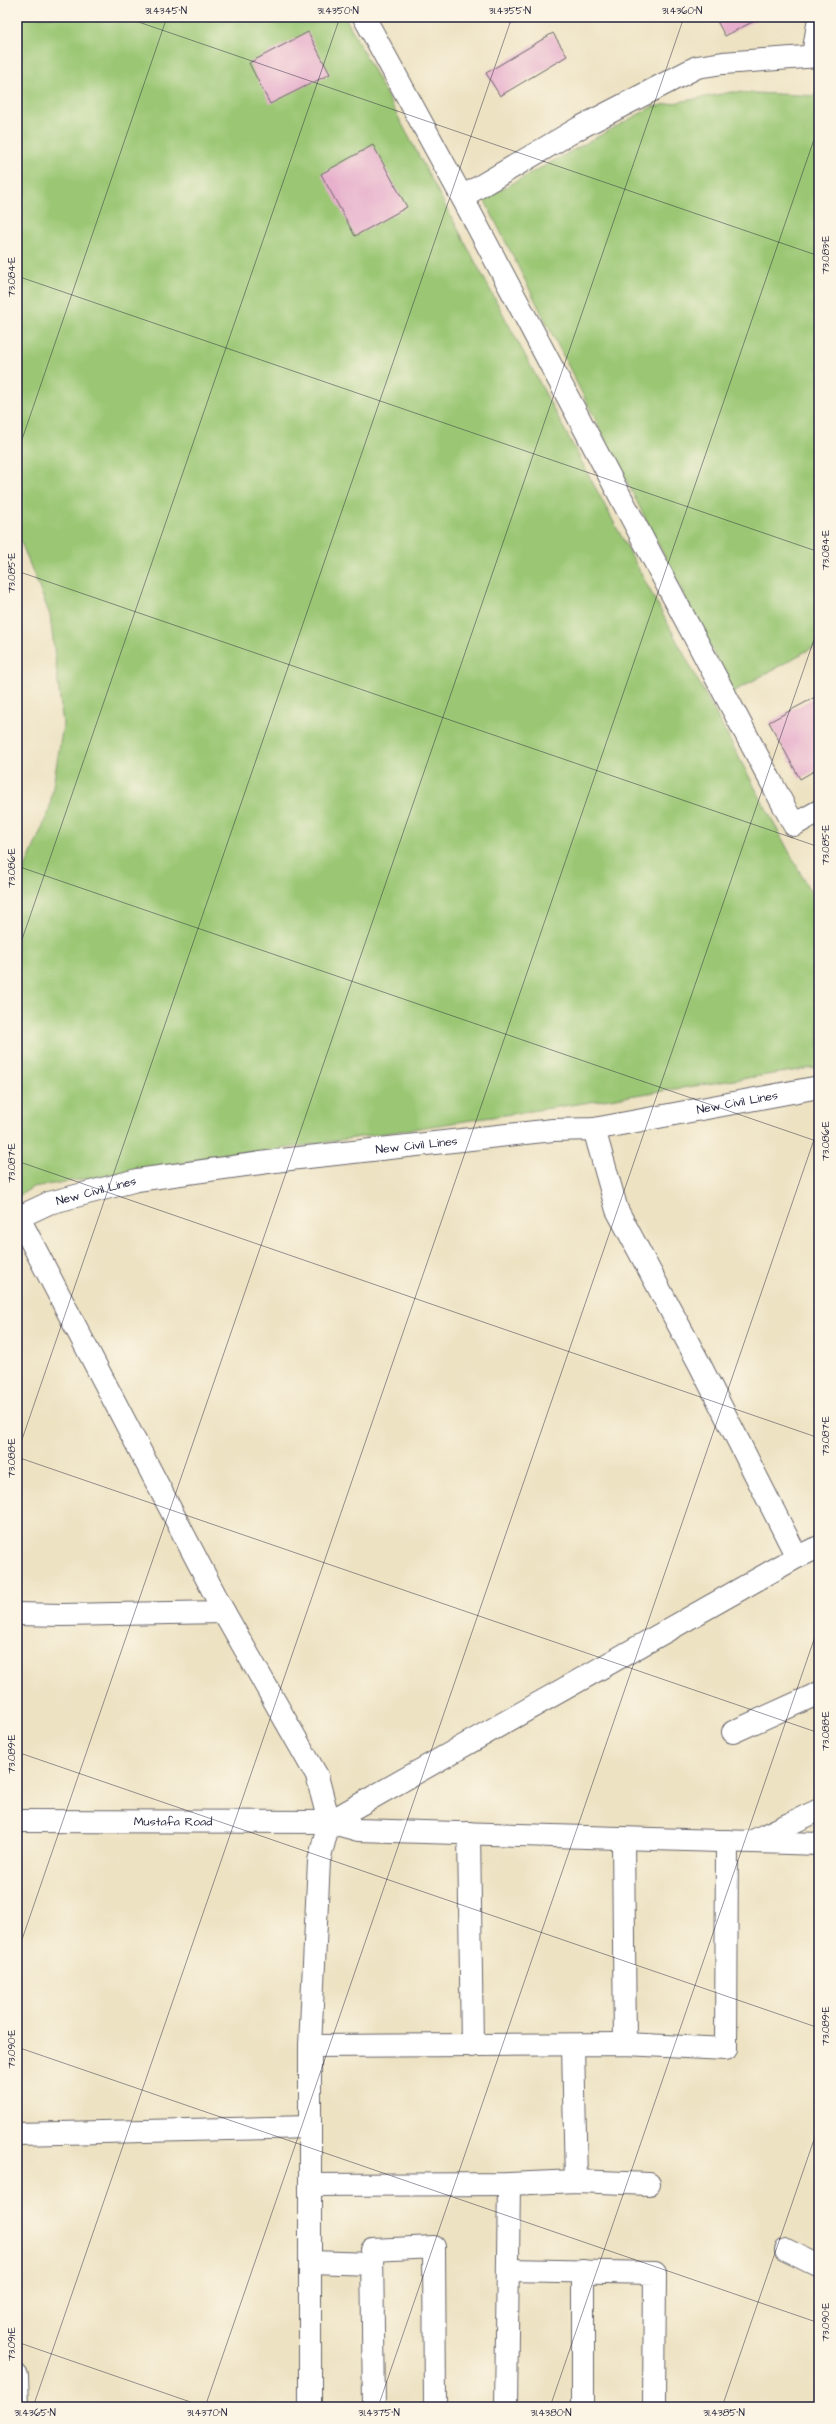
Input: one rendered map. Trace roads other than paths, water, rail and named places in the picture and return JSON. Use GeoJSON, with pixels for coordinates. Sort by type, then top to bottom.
{"type":"FeatureCollection","features":[{"type":"Feature","properties":{"kind":"street"},"geometry":{"type":"LineString","coordinates":[[364,17],[462,197],[794,824],[819,811]]}},
{"type":"Feature","properties":{"kind":"street"},"geometry":{"type":"LineString","coordinates":[[462,197],[579,128],[697,67],[723,63],[816,55],[819,18]]}},
{"type":"Feature","properties":{"kind":"street","name":"New Civil Lines"},"geometry":{"type":"LineString","coordinates":[[18,1218],[49,1203],[137,1180],[290,1159],[553,1130],[594,1129],[819,1087]]}},
{"type":"Feature","properties":{"kind":"street"},"geometry":{"type":"LineString","coordinates":[[594,1129],[617,1210],[699,1363],[797,1557]]}},
{"type":"Feature","properties":{"kind":"street"},"geometry":{"type":"LineString","coordinates":[[18,1218],[224,1612],[317,1776],[329,1822],[319,1861],[310,2046],[310,2407]]}},
{"type":"Feature","properties":{"kind":"street"},"geometry":{"type":"LineString","coordinates":[[329,1822],[797,1557],[819,1547]]}},
{"type":"Feature","properties":{"kind":"street"},"geometry":{"type":"LineString","coordinates":[[17,1614],[62,1615],[224,1612]]}},
{"type":"Feature","properties":{"kind":"street"},"geometry":{"type":"LineString","coordinates":[[733,1732],[819,1693]]}},
{"type":"Feature","properties":{"kind":"street"},"geometry":{"type":"LineString","coordinates":[[753,1841],[819,1810]]}},
{"type":"Feature","properties":{"kind":"street","name":"Mustafa Road"},"geometry":{"type":"LineString","coordinates":[[17,1821],[329,1822]]}},
{"type":"Feature","properties":{"kind":"street"},"geometry":{"type":"LineString","coordinates":[[329,1822],[358,1830],[819,1844]]}},
{"type":"Feature","properties":{"kind":"street"},"geometry":{"type":"LineString","coordinates":[[469,1833],[472,2046]]}},
{"type":"Feature","properties":{"kind":"street"},"geometry":{"type":"LineString","coordinates":[[623,1838],[625,2044]]}},
{"type":"Feature","properties":{"kind":"street"},"geometry":{"type":"LineString","coordinates":[[310,2046],[573,2046],[625,2044],[726,2049],[728,1841]]}},
{"type":"Feature","properties":{"kind":"street"},"geometry":{"type":"LineString","coordinates":[[573,2046],[576,2181]]}},
{"type":"Feature","properties":{"kind":"street"},"geometry":{"type":"LineString","coordinates":[[17,2134],[310,2128]]}},
{"type":"Feature","properties":{"kind":"street"},"geometry":{"type":"LineString","coordinates":[[310,2185],[510,2184],[576,2181],[649,2184]]}},
{"type":"Feature","properties":{"kind":"street"},"geometry":{"type":"LineString","coordinates":[[506,2407],[510,2184]]}},
{"type":"Feature","properties":{"kind":"street"},"geometry":{"type":"LineString","coordinates":[[374,2407],[372,2250],[434,2248],[435,2407]]}},
{"type":"Feature","properties":{"kind":"street"},"geometry":{"type":"LineString","coordinates":[[786,2250],[819,2266]]}},
{"type":"Feature","properties":{"kind":"street"},"geometry":{"type":"LineString","coordinates":[[310,2262],[372,2264]]}},
{"type":"Feature","properties":{"kind":"street"},"geometry":{"type":"LineString","coordinates":[[509,2270],[655,2273],[654,2407]]}},
{"type":"Feature","properties":{"kind":"street"},"geometry":{"type":"LineString","coordinates":[[583,2271],[583,2407]]}},
{"type":"Feature","properties":{"kind":"street"},"geometry":{"type":"LineString","coordinates":[[17,2376],[18,2407]]}}]}
